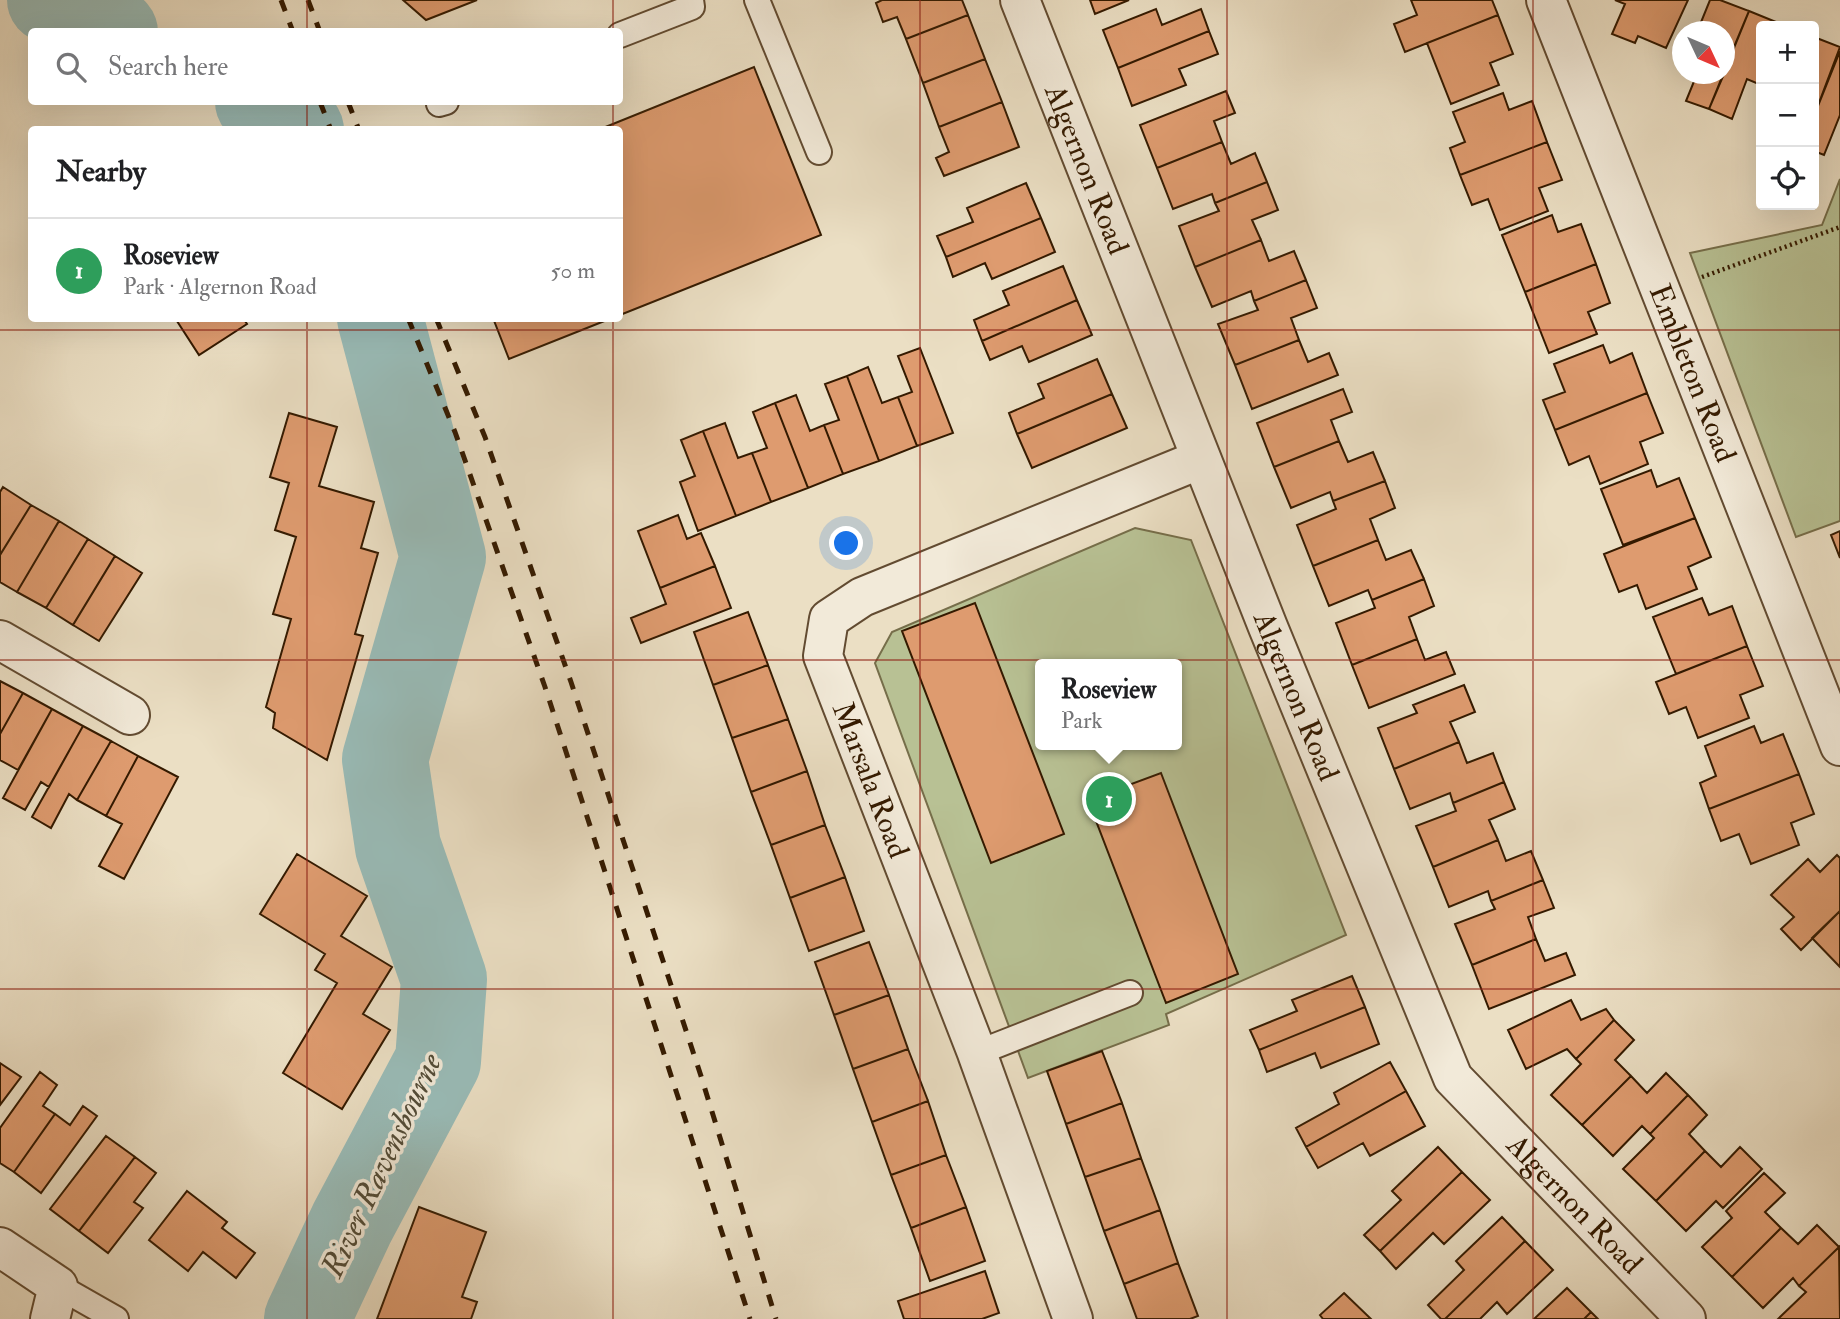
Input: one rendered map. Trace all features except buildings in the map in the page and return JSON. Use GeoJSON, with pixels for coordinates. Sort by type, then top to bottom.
{"type":"FeatureCollection","features":[{"type":"Feature","properties":{"kind":"street","name":"Algernon Road"},"geometry":{"type":"LineString","coordinates":[[1020,0],[1201,460],[1453,1078],[1686,1319]]}},
{"type":"Feature","properties":{"kind":"street","name":"Embleton Road"},"geometry":{"type":"LineString","coordinates":[[1546,0],[1840,746]]}},
{"type":"Feature","properties":{"kind":"street","name":"Marsala Road"},"geometry":{"type":"LineString","coordinates":[[1073,1319],[977,1053],[823,656],[829,619],[862,597],[1201,460]]}},
{"type":"Feature","properties":{"kind":"street"},"geometry":{"type":"LineString","coordinates":[[0,640],[130,715]]}},
{"type":"Feature","properties":{"kind":"street"},"geometry":{"type":"LineString","coordinates":[[0,1247],[54,1302]]}},
{"type":"Feature","properties":{"kind":"lane"},"geometry":{"type":"LineString","coordinates":[[623,34],[692,7],[691,0]]}},
{"type":"Feature","properties":{"kind":"lane"},"geometry":{"type":"LineString","coordinates":[[757,0],[819,152]]}},
{"type":"Feature","properties":{"kind":"lane"},"geometry":{"type":"LineString","coordinates":[[977,1053],[1130,993]]}},
{"type":"Feature","properties":{"kind":"lane"},"geometry":{"type":"LineString","coordinates":[[54,1302],[116,1319]]}},
{"type":"Feature","properties":{"kind":"path"},"geometry":{"type":"LineString","coordinates":[[1662,292],[1840,227]]}},
{"type":"Feature","properties":{"kind":"green space"},"geometry":{"type":"Polygon","coordinates":[[[1840,179],[1840,521],[1796,537],[1690,253],[1822,225],[1840,179]]]}},
{"type":"Feature","properties":{"kind":"green space"},"geometry":{"type":"Polygon","coordinates":[[[1135,528],[1191,540],[1346,935],[1166,1014],[1169,1025],[1028,1078],[875,663],[892,632],[1135,528]]]}},
{"type":"Feature","properties":{"kind":"waterway","name":"River Ravensbourne"},"geometry":{"type":"LineString","coordinates":[[50,0],[107,28]]}},
{"type":"Feature","properties":{"kind":"waterway","name":"River Ravensbourne"},"geometry":{"type":"LineString","coordinates":[[264,105],[295,120],[299,126]]}},
{"type":"Feature","properties":{"kind":"waterway","name":"River Ravensbourne"},"geometry":{"type":"LineString","coordinates":[[307,1319],[352,1223],[438,1061],[444,979],[398,847],[385,759],[443,557],[381,322]]}},
{"type":"Feature","properties":{"kind":"railway"},"geometry":{"type":"LineString","coordinates":[[281,0],[292,28]]}},
{"type":"Feature","properties":{"kind":"railway"},"geometry":{"type":"LineString","coordinates":[[308,0],[318,28]]}},
{"type":"Feature","properties":{"kind":"railway"},"geometry":{"type":"LineString","coordinates":[[321,105],[329,126]]}},
{"type":"Feature","properties":{"kind":"railway"},"geometry":{"type":"LineString","coordinates":[[349,105],[357,126]]}},
{"type":"Feature","properties":{"kind":"railway"},"geometry":{"type":"LineString","coordinates":[[410,322],[455,432],[545,687],[750,1319]]}},
{"type":"Feature","properties":{"kind":"railway"},"geometry":{"type":"LineString","coordinates":[[438,322],[485,437],[571,682],[701,1076],[776,1319]]}},
{"type":"Feature","properties":{"kind":"place","name":"Roseview"},"geometry":{"type":"Point","coordinates":[1109,799]}}]}
